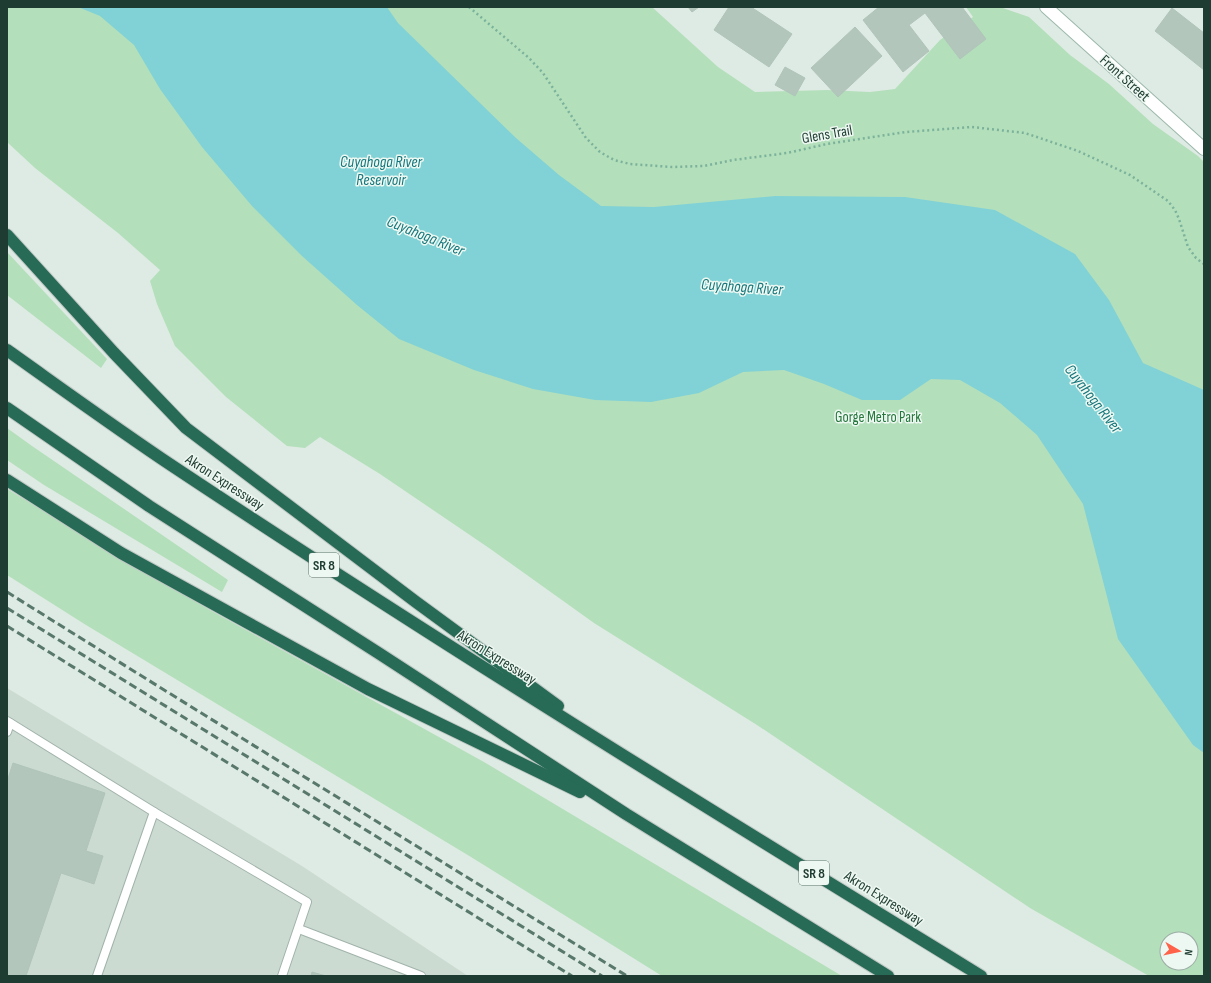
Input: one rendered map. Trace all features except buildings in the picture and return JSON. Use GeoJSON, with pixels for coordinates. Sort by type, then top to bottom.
{"type":"FeatureCollection","features":[{"type":"Feature","properties":{"kind":"highway"},"geometry":{"type":"LineString","coordinates":[[7,236],[114,353],[186,428],[416,602],[646,771]]}},
{"type":"Feature","properties":{"kind":"highway","name":"Akron Expressway"},"geometry":{"type":"LineString","coordinates":[[7,350],[172,466],[403,616],[646,771],[981,976]]}},
{"type":"Feature","properties":{"kind":"highway"},"geometry":{"type":"LineString","coordinates":[[7,408],[149,506],[626,814],[888,976]]}},
{"type":"Feature","properties":{"kind":"highway"},"geometry":{"type":"LineString","coordinates":[[7,480],[121,553],[368,689],[626,814]]}},
{"type":"Feature","properties":{"kind":"street","name":"Front Street"},"geometry":{"type":"LineString","coordinates":[[1046,7],[1204,149]]}},
{"type":"Feature","properties":{"kind":"lane"},"geometry":{"type":"LineString","coordinates":[[7,732],[9,722],[154,812],[308,902],[282,976]]}},
{"type":"Feature","properties":{"kind":"lane"},"geometry":{"type":"LineString","coordinates":[[97,976],[154,812]]}},
{"type":"Feature","properties":{"kind":"lane"},"geometry":{"type":"LineString","coordinates":[[299,929],[421,976]]}},
{"type":"Feature","properties":{"kind":"path","name":"Glens Trail"},"geometry":{"type":"LineString","coordinates":[[469,7],[529,58],[543,73],[586,138],[600,152],[614,160],[630,164],[672,167],[704,166],[733,160],[787,153],[827,144],[919,131],[972,127],[1025,132],[1078,151],[1130,176],[1168,201],[1179,220],[1188,248],[1196,258],[1204,264]]}},
{"type":"Feature","properties":{"kind":"shaded area"},"geometry":{"type":"Polygon","coordinates":[[[7,688],[302,866],[468,976],[7,976],[7,688]]]}},
{"type":"Feature","properties":{"kind":"green space","name":"Gorge Metro Park"},"geometry":{"type":"Polygon","coordinates":[[[7,7],[652,7],[718,67],[755,92],[827,90],[870,92],[895,89],[940,40],[973,17],[966,7],[1000,7],[1029,17],[1070,55],[1109,84],[1153,124],[1198,156],[1204,162],[1204,976],[1149,976],[1030,908],[757,725],[594,623],[489,548],[380,474],[320,437],[305,448],[287,446],[226,397],[175,346],[157,304],[150,281],[160,270],[118,233],[35,168],[7,142],[7,7]]]}},
{"type":"Feature","properties":{"kind":"green space"},"geometry":{"type":"Polygon","coordinates":[[[7,252],[107,359],[101,368],[7,295],[7,252]]]}},
{"type":"Feature","properties":{"kind":"green space"},"geometry":{"type":"Polygon","coordinates":[[[7,428],[228,580],[222,592],[44,485],[7,460],[7,428]]]}},
{"type":"Feature","properties":{"kind":"green space"},"geometry":{"type":"Polygon","coordinates":[[[7,489],[208,609],[484,762],[842,976],[662,976],[471,857],[86,625],[7,575],[7,489]]]}},
{"type":"Feature","properties":{"kind":"water","name":"Cuyahoga River Reservoir"},"geometry":{"type":"Polygon","coordinates":[[[78,7],[387,7],[398,23],[516,138],[559,175],[601,206],[654,207],[775,196],[905,197],[995,210],[1075,254],[1109,300],[1143,363],[1204,390],[1204,753],[1193,745],[1118,639],[1083,504],[1037,435],[1000,403],[960,380],[931,379],[900,400],[862,400],[824,384],[784,370],[743,372],[699,393],[651,402],[595,400],[533,389],[474,370],[399,339],[357,305],[302,256],[252,206],[202,147],[160,89],[134,45],[100,16],[78,7]]]}},
{"type":"Feature","properties":{"kind":"railway"},"geometry":{"type":"LineString","coordinates":[[7,592],[627,976]]}},
{"type":"Feature","properties":{"kind":"railway"},"geometry":{"type":"LineString","coordinates":[[7,608],[602,976]]}},
{"type":"Feature","properties":{"kind":"railway"},"geometry":{"type":"LineString","coordinates":[[7,626],[572,976]]}},
{"type":"Feature","properties":{"kind":"water label","name":"Cuyahoga River"},"geometry":{"type":"Point","coordinates":[426,235]}},
{"type":"Feature","properties":{"kind":"water label","name":"Cuyahoga River"},"geometry":{"type":"Point","coordinates":[742,286]}},
{"type":"Feature","properties":{"kind":"water label","name":"Cuyahoga River"},"geometry":{"type":"Point","coordinates":[1094,398]}}]}
